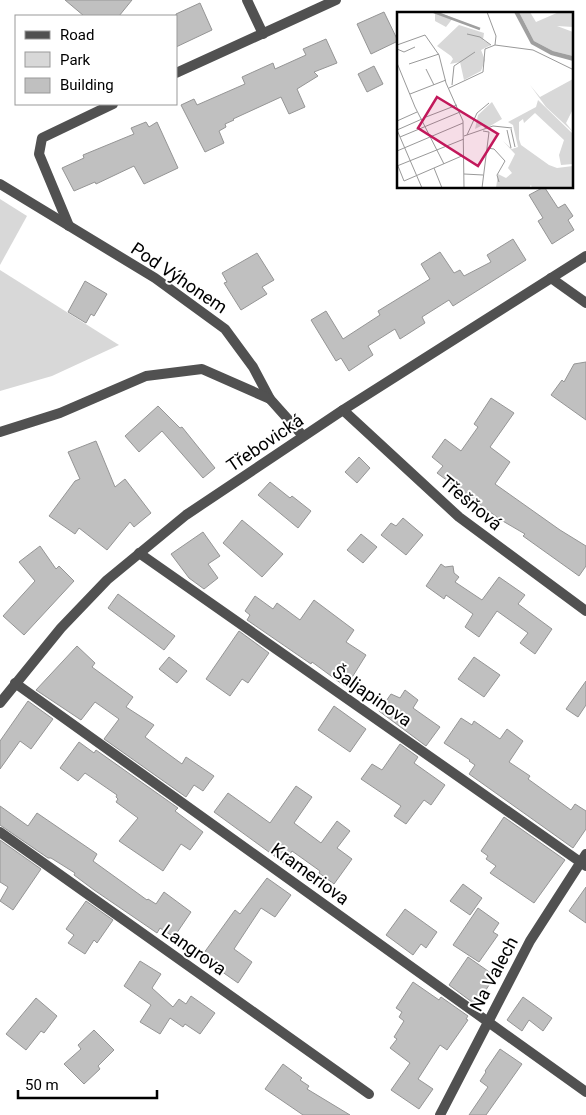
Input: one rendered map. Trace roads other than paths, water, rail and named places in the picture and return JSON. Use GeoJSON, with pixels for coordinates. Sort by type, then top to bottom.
{"type":"FeatureCollection","features":[{"type":"Feature","properties":{"kind":"street"},"geometry":{"type":"LineString","coordinates":[[247,0],[263,34]]}},
{"type":"Feature","properties":{"kind":"street"},"geometry":{"type":"LineString","coordinates":[[178,72],[336,0]]}},
{"type":"Feature","properties":{"kind":"street"},"geometry":{"type":"LineString","coordinates":[[69,226],[39,154],[42,138],[111,105]]}},
{"type":"Feature","properties":{"kind":"street","name":"Pod Výhonem"},"geometry":{"type":"LineString","coordinates":[[0,184],[155,278],[225,329],[253,367],[270,399],[303,436]]}},
{"type":"Feature","properties":{"kind":"street","name":"Třebovická"},"geometry":{"type":"LineString","coordinates":[[0,703],[61,628],[107,580],[186,515],[343,410],[586,256]]}},
{"type":"Feature","properties":{"kind":"street"},"geometry":{"type":"LineString","coordinates":[[550,278],[586,303]]}},
{"type":"Feature","properties":{"kind":"street"},"geometry":{"type":"LineString","coordinates":[[0,432],[60,413],[146,376],[183,371],[202,369],[270,399]]}},
{"type":"Feature","properties":{"kind":"street","name":"Třešňová"},"geometry":{"type":"LineString","coordinates":[[343,410],[458,517],[586,611]]}},
{"type":"Feature","properties":{"kind":"street","name":"Šaljapinova"},"geometry":{"type":"LineString","coordinates":[[139,553],[584,861]]}},
{"type":"Feature","properties":{"kind":"street","name":"Krameriova"},"geometry":{"type":"LineString","coordinates":[[15,683],[586,1092]]}},
{"type":"Feature","properties":{"kind":"street","name":"Langrova"},"geometry":{"type":"LineString","coordinates":[[0,832],[368,1094]]}},
{"type":"Feature","properties":{"kind":"street","name":"Na Valech"},"geometry":{"type":"LineString","coordinates":[[440,1115],[530,941],[584,861]]}}]}
